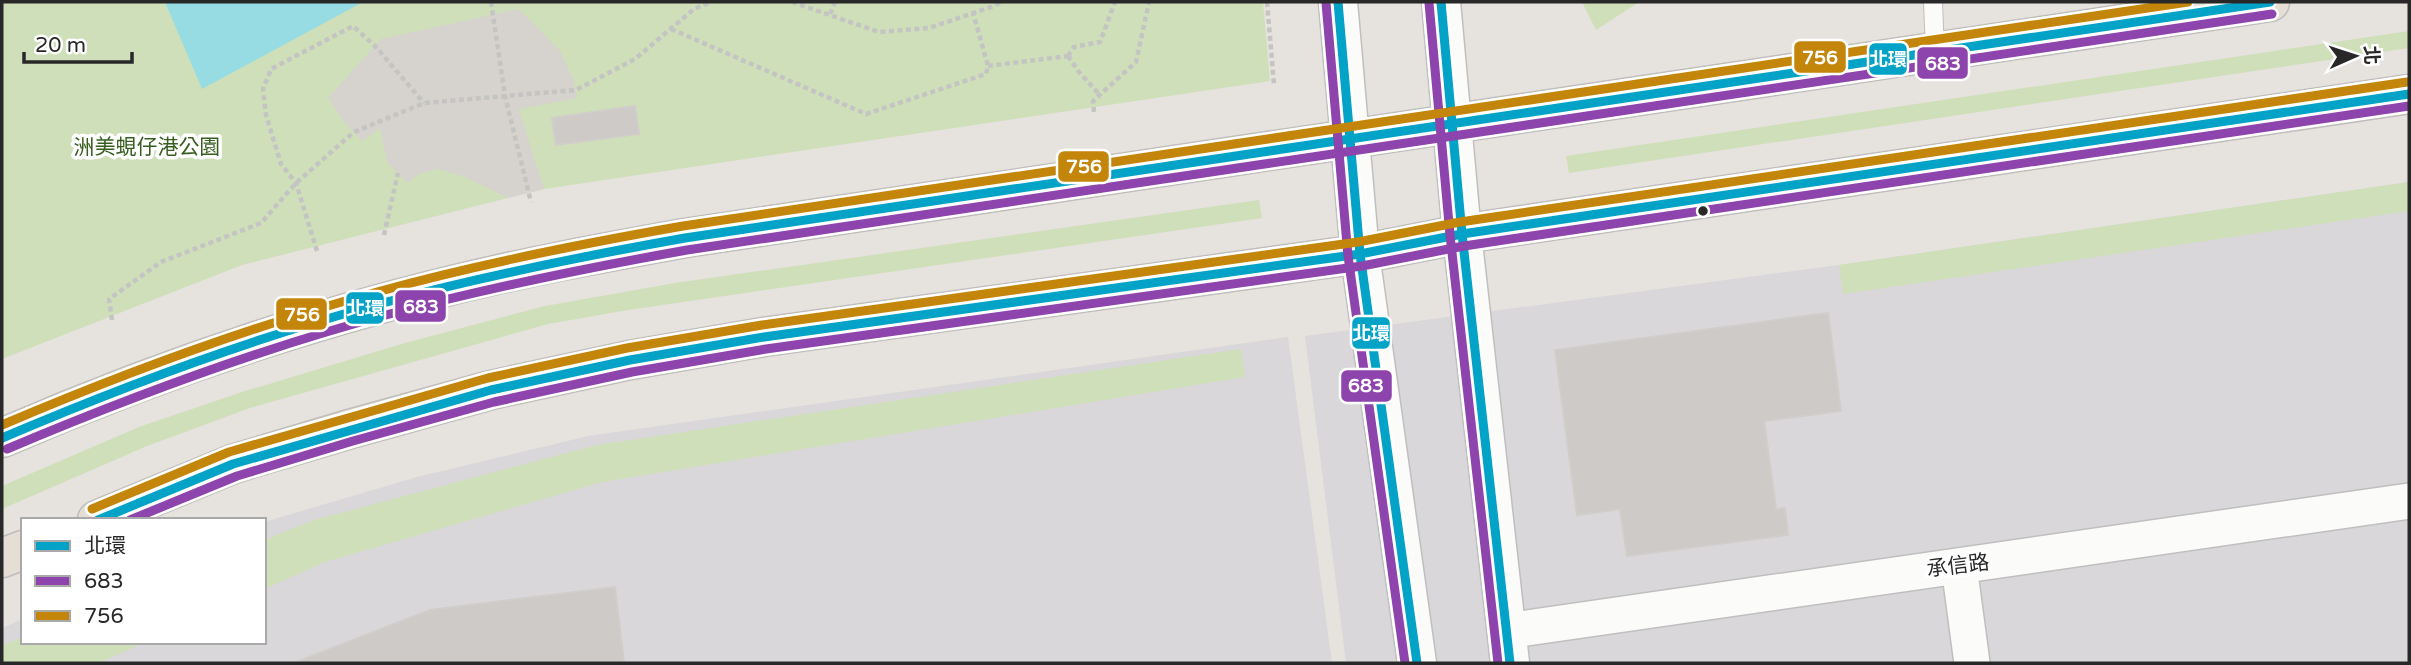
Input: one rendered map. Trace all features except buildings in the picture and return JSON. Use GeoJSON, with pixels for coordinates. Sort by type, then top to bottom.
{"type":"FeatureCollection","features":[{"type":"Feature","properties":{"kind":"main road"},"geometry":{"type":"LineString","coordinates":[[2,438],[86,401],[257,340],[435,289],[545,264],[685,238],[2270,2]]}},
{"type":"Feature","properties":{"kind":"main road"},"geometry":{"type":"LineString","coordinates":[[102,518],[233,464],[491,390],[618,363],[764,337],[1360,254],[1462,234],[2409,94]]}},
{"type":"Feature","properties":{"kind":"main road"},"geometry":{"type":"LineString","coordinates":[[2,558],[21,551]]}},
{"type":"Feature","properties":{"kind":"street"},"geometry":{"type":"LineString","coordinates":[[1338,2],[1360,254],[1417,663]]}},
{"type":"Feature","properties":{"kind":"street"},"geometry":{"type":"LineString","coordinates":[[1441,2],[1462,234],[1508,647]]}},
{"type":"Feature","properties":{"kind":"street","name":"承信路"},"geometry":{"type":"LineString","coordinates":[[1508,647],[1959,566],[2409,501]]}},
{"type":"Feature","properties":{"kind":"street"},"geometry":{"type":"LineString","coordinates":[[1959,566],[1972,663]]}},
{"type":"Feature","properties":{"kind":"lane"},"geometry":{"type":"LineString","coordinates":[[1933,2],[1935,52]]}},
{"type":"Feature","properties":{"kind":"path"},"geometry":{"type":"LineString","coordinates":[[491,2],[505,96],[531,201]]}},
{"type":"Feature","properties":{"kind":"path"},"geometry":{"type":"LineString","coordinates":[[112,320],[110,299],[161,262],[261,223],[296,184],[354,132],[424,103],[576,90],[635,59],[694,9],[712,2]]}},
{"type":"Feature","properties":{"kind":"path"},"geometry":{"type":"LineString","coordinates":[[792,2],[879,32],[929,28],[1001,2]]}},
{"type":"Feature","properties":{"kind":"path"},"geometry":{"type":"LineString","coordinates":[[830,14],[835,2]]}},
{"type":"Feature","properties":{"kind":"path"},"geometry":{"type":"LineString","coordinates":[[988,65],[1068,56],[1074,47],[1100,42],[1115,2]]}},
{"type":"Feature","properties":{"kind":"path"},"geometry":{"type":"LineString","coordinates":[[1094,112],[1093,101],[1136,62],[1149,2]]}},
{"type":"Feature","properties":{"kind":"path"},"geometry":{"type":"LineString","coordinates":[[1267,2],[1274,84]]}},
{"type":"Feature","properties":{"kind":"path"},"geometry":{"type":"LineString","coordinates":[[671,29],[866,114],[986,74],[988,65],[973,13]]}},
{"type":"Feature","properties":{"kind":"path"},"geometry":{"type":"LineString","coordinates":[[317,251],[296,184],[281,164],[266,116],[263,89],[271,69],[354,26],[424,103]]}},
{"type":"Feature","properties":{"kind":"path"},"geometry":{"type":"LineString","coordinates":[[1068,56],[1100,95]]}},
{"type":"Feature","properties":{"kind":"path"},"geometry":{"type":"LineString","coordinates":[[384,235],[398,173]]}},
{"type":"Feature","properties":{"kind":"shaded area"},"geometry":{"type":"Polygon","coordinates":[[[519,9],[560,51],[574,81],[577,98],[519,109],[544,189],[508,198],[463,176],[437,169],[419,174],[407,183],[387,162],[380,128],[362,141],[345,123],[328,98],[381,39],[519,9]]]}},
{"type":"Feature","properties":{"kind":"shaded area"},"geometry":{"type":"Polygon","coordinates":[[[2409,182],[2409,663],[1346,663],[1305,336],[1839,265],[2409,182]]]}},
{"type":"Feature","properties":{"kind":"shaded area"},"geometry":{"type":"Polygon","coordinates":[[[1288,337],[1332,663],[2,663],[2,628],[21,620],[21,644],[266,644],[266,521],[417,477],[588,436],[1288,337]]]}},
{"type":"Feature","properties":{"kind":"green space","name":"洲美蜆仔港公園"},"geometry":{"type":"Polygon","coordinates":[[[2,2],[1263,2],[1270,81],[544,189],[242,265],[2,359],[2,2]]]}},
{"type":"Feature","properties":{"kind":"green space"},"geometry":{"type":"Polygon","coordinates":[[[1582,2],[1639,2],[1596,30],[1582,2]]]}},
{"type":"Feature","properties":{"kind":"green space"},"geometry":{"type":"Polygon","coordinates":[[[2409,31],[2409,48],[1569,173],[1566,156],[2409,31]]]}},
{"type":"Feature","properties":{"kind":"green space"},"geometry":{"type":"Polygon","coordinates":[[[2409,182],[2409,211],[1843,294],[1839,265],[2409,182]]]}},
{"type":"Feature","properties":{"kind":"green space"},"geometry":{"type":"Polygon","coordinates":[[[1259,200],[1262,218],[628,310],[548,324],[250,408],[147,446],[2,509],[2,486],[139,427],[242,392],[405,343],[545,306],[675,283],[1259,200]]]}},
{"type":"Feature","properties":{"kind":"green space"},"geometry":{"type":"Polygon","coordinates":[[[1241,349],[1245,377],[602,482],[325,562],[266,588],[266,539],[314,520],[597,445],[1241,349]]]}},
{"type":"Feature","properties":{"kind":"green space"},"geometry":{"type":"Polygon","coordinates":[[[21,638],[21,644],[141,644],[99,663],[2,663],[2,645],[21,638]]]}},
{"type":"Feature","properties":{"kind":"water"},"geometry":{"type":"Polygon","coordinates":[[[165,2],[363,2],[202,89],[165,2]]]}},
{"type":"Feature","properties":{"kind":"transit line","name":"北環"},"geometry":{"type":"LineString","coordinates":[[1338,2],[1360,254],[1417,663]]}},
{"type":"Feature","properties":{"kind":"transit line","name":"北環"},"geometry":{"type":"LineString","coordinates":[[1441,2],[1462,234],[1510,663]]}},
{"type":"Feature","properties":{"kind":"transit line","name":"756"},"geometry":{"type":"LineString","coordinates":[[2,425],[187,352],[282,320],[453,272],[606,240],[683,226],[2188,2]]}},
{"type":"Feature","properties":{"kind":"transit line","name":"北環"},"geometry":{"type":"LineString","coordinates":[[2,438],[143,381],[286,331],[421,293],[609,252],[685,238],[2270,2]]}},
{"type":"Feature","properties":{"kind":"transit line","name":"683"},"geometry":{"type":"LineString","coordinates":[[1326,3],[1348,256],[1405,663]]}},
{"type":"Feature","properties":{"kind":"transit line","name":"683"},"geometry":{"type":"LineString","coordinates":[[1429,3],[1450,235],[1498,663]]}},
{"type":"Feature","properties":{"kind":"transit line","name":"683"},"geometry":{"type":"LineString","coordinates":[[7,449],[147,393],[289,343],[424,305],[611,264],[687,250],[2272,14]]}},
{"type":"Feature","properties":{"kind":"transit line","name":"756"},"geometry":{"type":"LineString","coordinates":[[92,509],[229,452],[488,378],[627,348],[762,325],[1358,242],[1460,222],[2407,82]]}},
{"type":"Feature","properties":{"kind":"transit line","name":"北環"},"geometry":{"type":"LineString","coordinates":[[103,518],[233,464],[491,390],[630,360],[764,337],[1360,254],[1462,234],[2409,94]]}},
{"type":"Feature","properties":{"kind":"transit line","name":"683"},"geometry":{"type":"LineString","coordinates":[[135,518],[237,476],[353,441],[494,402],[632,372],[766,349],[1362,266],[1464,246],[2409,106]]}}]}
